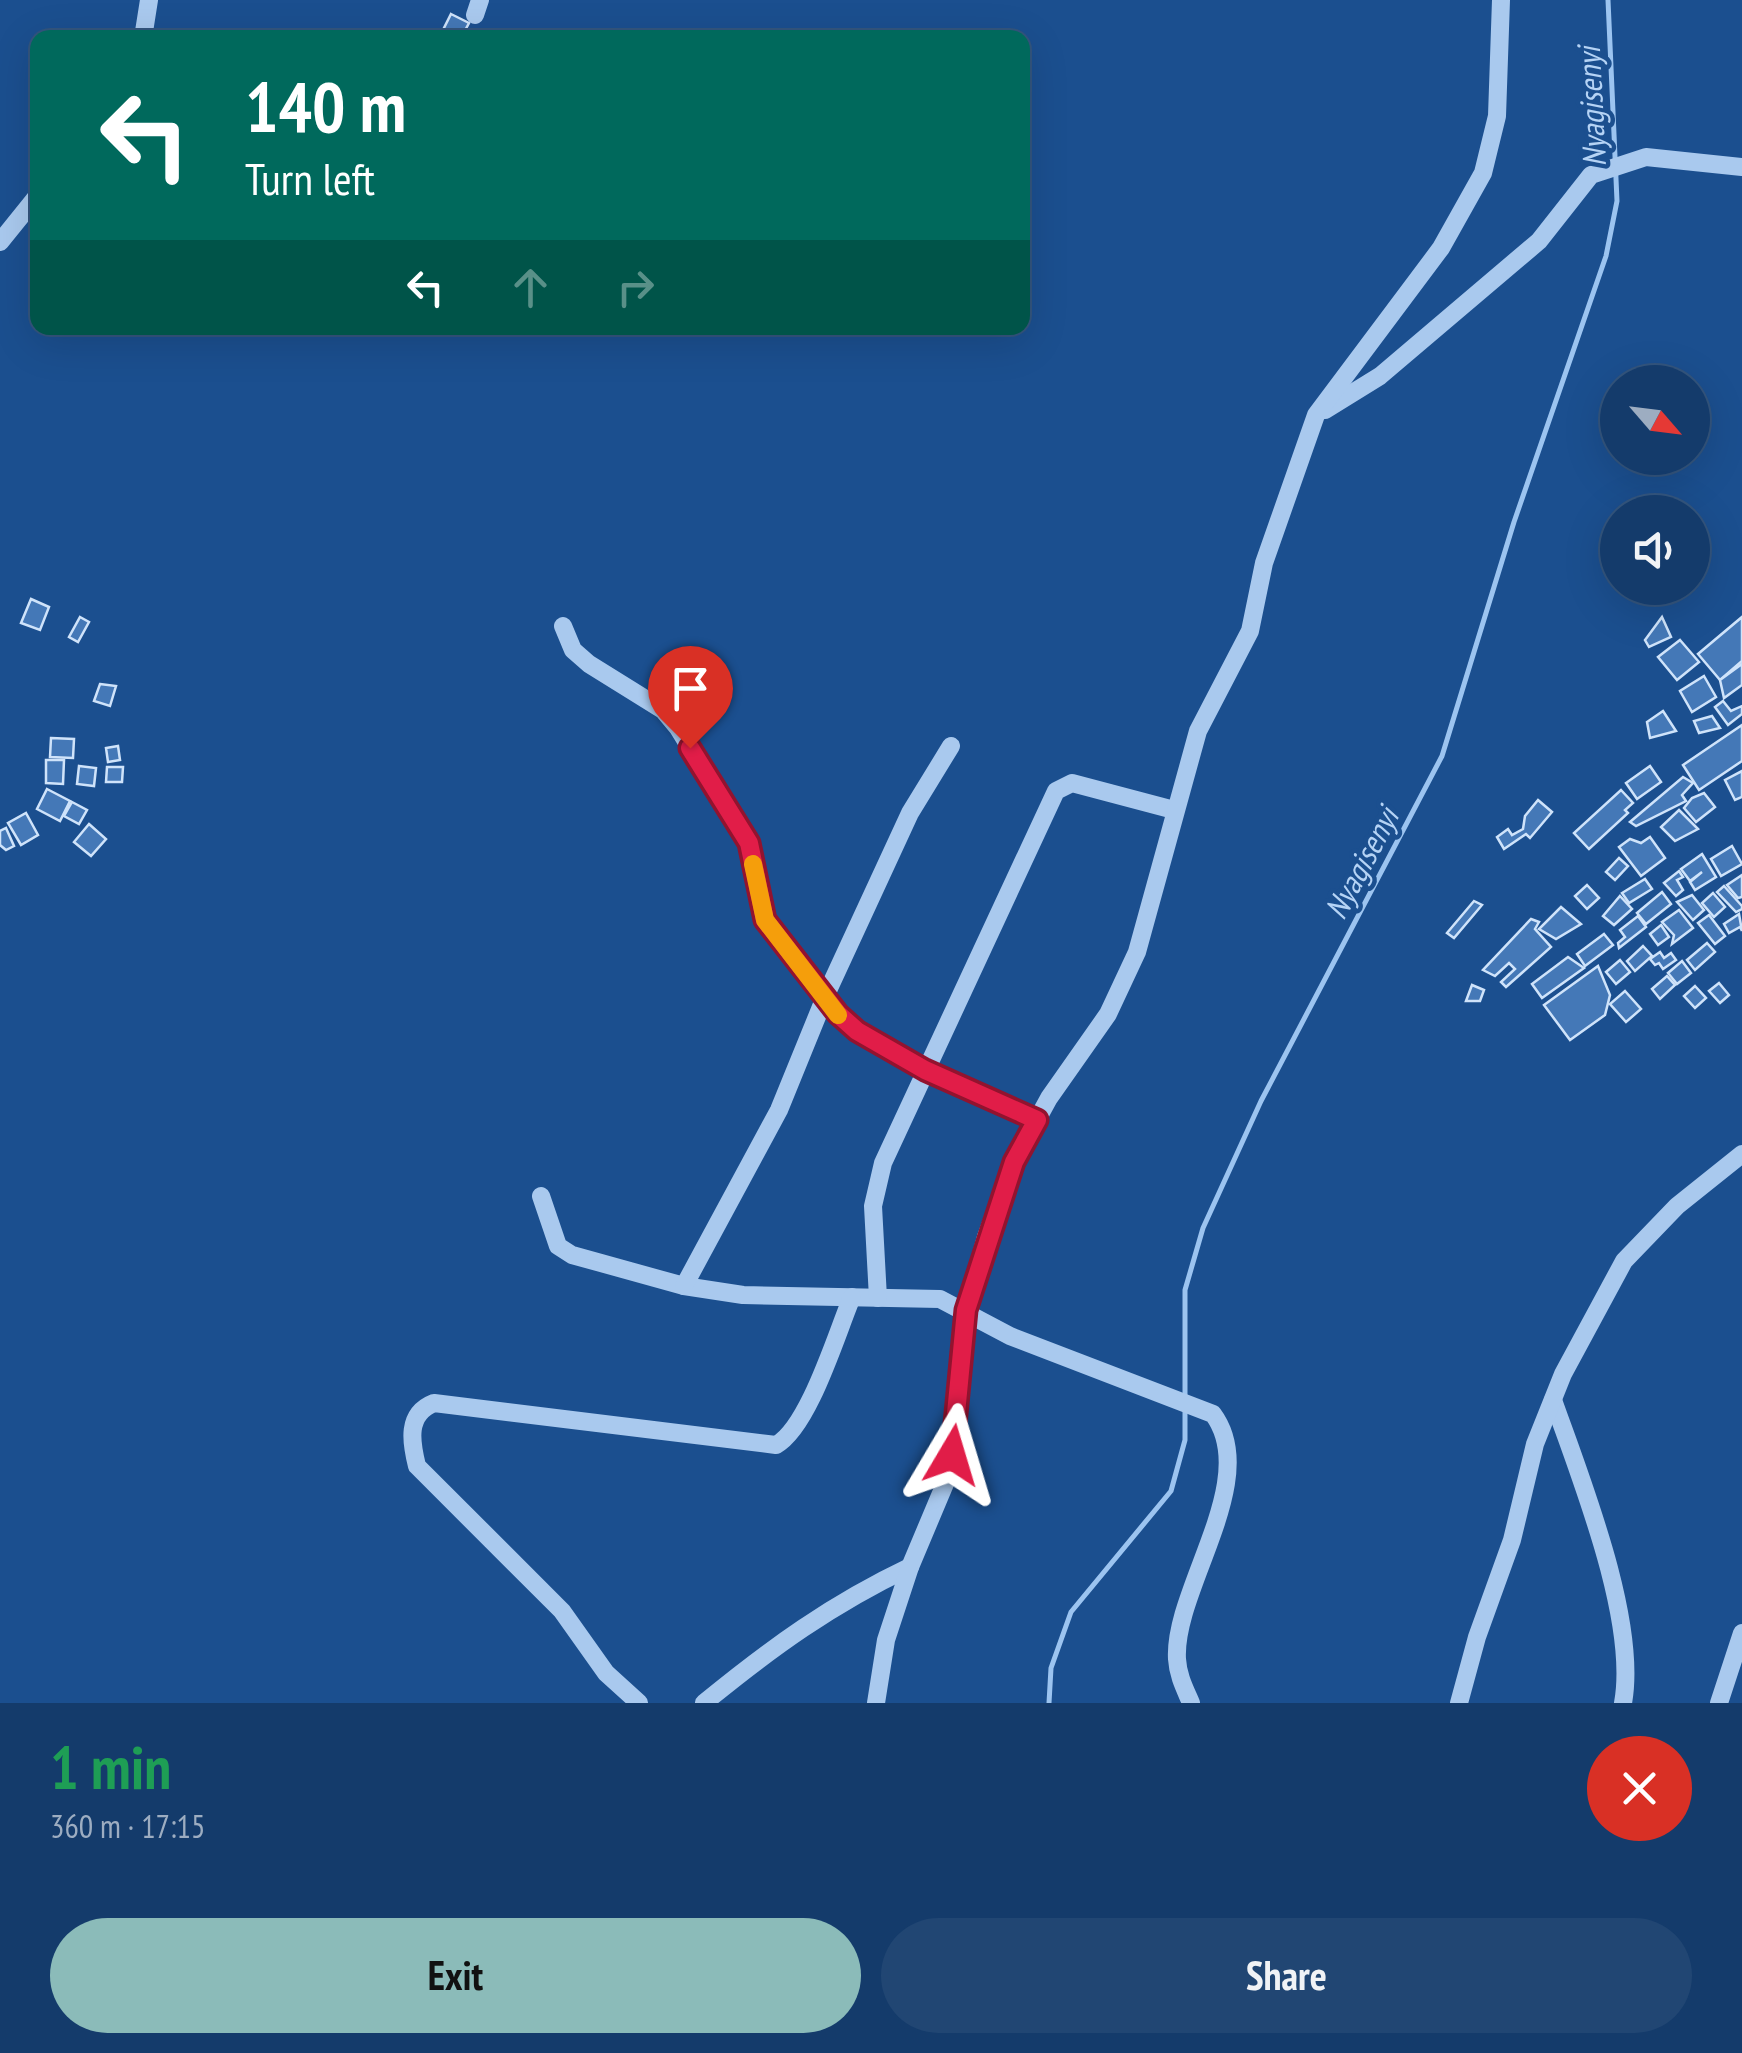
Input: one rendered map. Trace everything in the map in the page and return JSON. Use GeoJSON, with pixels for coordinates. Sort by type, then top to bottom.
{"type":"FeatureCollection","features":[{"type":"Feature","properties":{"kind":"street"},"geometry":{"type":"LineString","coordinates":[[144,30],[149,0]]}},
{"type":"Feature","properties":{"kind":"street"},"geometry":{"type":"LineString","coordinates":[[876,1703],[886,1640],[910,1566],[947,1480],[956,1431],[966,1310],[1009,1177],[1037,1120],[1108,1014],[1137,952],[1198,730],[1250,630],[1264,563],[1316,415],[1442,248],[1483,173],[1497,116],[1501,0]]}},
{"type":"Feature","properties":{"kind":"street"},"geometry":{"type":"LineString","coordinates":[[1316,415],[1380,376],[1539,241],[1591,175],[1646,157],[1742,166]]}},
{"type":"Feature","properties":{"kind":"street"},"geometry":{"type":"LineString","coordinates":[[0,242],[30,204]]}},
{"type":"Feature","properties":{"kind":"street"},"geometry":{"type":"LineString","coordinates":[[563,626],[573,650],[588,664],[663,710],[678,728],[749,843],[765,920],[857,1031],[925,1070],[1037,1120]]}},
{"type":"Feature","properties":{"kind":"street"},"geometry":{"type":"LineString","coordinates":[[684,1286],[780,1110],[825,997],[910,813],[951,746]]}},
{"type":"Feature","properties":{"kind":"street"},"geometry":{"type":"LineString","coordinates":[[878,1298],[873,1206],[884,1163],[1062,784],[1174,810]]}},
{"type":"Feature","properties":{"kind":"street"},"geometry":{"type":"LineString","coordinates":[[1459,1703],[1476,1637],[1512,1540],[1535,1444],[1624,1260],[1677,1206],[1742,1154]]}},
{"type":"Feature","properties":{"kind":"street"},"geometry":{"type":"LineString","coordinates":[[541,1196],[558,1246],[572,1255],[684,1286],[743,1296],[928,1297],[966,1310],[1010,1336],[1183,1399],[1213,1414],[1222,1426],[1225,1478],[1214,1529],[1178,1641],[1180,1680],[1192,1703]]}},
{"type":"Feature","properties":{"kind":"street"},"geometry":{"type":"LineString","coordinates":[[639,1703],[606,1673],[562,1612],[418,1466],[410,1442],[414,1422],[423,1408],[434,1404],[776,1445],[793,1427],[815,1387],[852,1296]]}},
{"type":"Feature","properties":{"kind":"street"},"geometry":{"type":"LineString","coordinates":[[1553,1400],[1584,1486],[1617,1607],[1628,1678],[1623,1703]]}},
{"type":"Feature","properties":{"kind":"street"},"geometry":{"type":"LineString","coordinates":[[704,1703],[842,1599],[910,1566]]}},
{"type":"Feature","properties":{"kind":"street"},"geometry":{"type":"LineString","coordinates":[[1718,1703],[1742,1633]]}},
{"type":"Feature","properties":{"kind":"building"},"geometry":{"type":"Polygon","coordinates":[[[451,14],[469,23],[465,30],[443,30],[451,14]]]}},
{"type":"Feature","properties":{"kind":"building"},"geometry":{"type":"Polygon","coordinates":[[[31,599],[49,607],[40,630],[21,623],[31,599]]]}},
{"type":"Feature","properties":{"kind":"building"},"geometry":{"type":"Polygon","coordinates":[[[80,617],[89,622],[78,642],[69,637],[80,617]]]}},
{"type":"Feature","properties":{"kind":"building"},"geometry":{"type":"Polygon","coordinates":[[[1662,617],[1671,637],[1649,647],[1645,640],[1662,617]]]}},
{"type":"Feature","properties":{"kind":"building"},"geometry":{"type":"Polygon","coordinates":[[[1742,617],[1742,661],[1720,680],[1698,654],[1742,617]]]}},
{"type":"Feature","properties":{"kind":"building"},"geometry":{"type":"Polygon","coordinates":[[[1680,640],[1699,662],[1677,680],[1658,657],[1680,640]]]}},
{"type":"Feature","properties":{"kind":"building"},"geometry":{"type":"Polygon","coordinates":[[[1742,664],[1742,685],[1724,698],[1720,680],[1742,664]]]}},
{"type":"Feature","properties":{"kind":"building"},"geometry":{"type":"Polygon","coordinates":[[[1704,676],[1716,697],[1692,712],[1680,691],[1704,676]]]}},
{"type":"Feature","properties":{"kind":"building"},"geometry":{"type":"Polygon","coordinates":[[[100,684],[116,686],[110,706],[94,701],[100,684]]]}},
{"type":"Feature","properties":{"kind":"building"},"geometry":{"type":"Polygon","coordinates":[[[1723,701],[1731,711],[1742,706],[1742,714],[1728,725],[1715,707],[1723,701]]]}},
{"type":"Feature","properties":{"kind":"building"},"geometry":{"type":"Polygon","coordinates":[[[1663,711],[1676,731],[1650,738],[1647,722],[1663,711]]]}},
{"type":"Feature","properties":{"kind":"building"},"geometry":{"type":"Polygon","coordinates":[[[1712,716],[1720,728],[1699,733],[1694,721],[1712,716]]]}},
{"type":"Feature","properties":{"kind":"building"},"geometry":{"type":"Polygon","coordinates":[[[1742,725],[1742,761],[1699,790],[1683,765],[1742,725]]]}},
{"type":"Feature","properties":{"kind":"building"},"geometry":{"type":"Polygon","coordinates":[[[51,738],[74,739],[73,758],[50,757],[51,738]]]}},
{"type":"Feature","properties":{"kind":"building"},"geometry":{"type":"Polygon","coordinates":[[[118,746],[120,760],[108,762],[106,748],[118,746]]]}},
{"type":"Feature","properties":{"kind":"building"},"geometry":{"type":"Polygon","coordinates":[[[46,760],[64,760],[63,784],[46,783],[46,760]]]}},
{"type":"Feature","properties":{"kind":"building"},"geometry":{"type":"Polygon","coordinates":[[[79,766],[96,768],[94,786],[77,784],[79,766]]]}},
{"type":"Feature","properties":{"kind":"building"},"geometry":{"type":"Polygon","coordinates":[[[1650,766],[1661,782],[1637,799],[1626,783],[1650,766]]]}},
{"type":"Feature","properties":{"kind":"building"},"geometry":{"type":"Polygon","coordinates":[[[107,767],[123,767],[122,782],[106,782],[107,767]]]}},
{"type":"Feature","properties":{"kind":"building"},"geometry":{"type":"Polygon","coordinates":[[[1742,771],[1742,797],[1735,800],[1725,780],[1742,771]]]}},
{"type":"Feature","properties":{"kind":"building"},"geometry":{"type":"Polygon","coordinates":[[[1683,777],[1693,783],[1682,795],[1686,801],[1636,826],[1630,822],[1683,777]]]}},
{"type":"Feature","properties":{"kind":"building"},"geometry":{"type":"Polygon","coordinates":[[[47,789],[70,801],[60,821],[37,809],[47,789]]]}},
{"type":"Feature","properties":{"kind":"building"},"geometry":{"type":"Polygon","coordinates":[[[1621,790],[1633,803],[1625,810],[1628,813],[1589,849],[1574,833],[1621,790]]]}},
{"type":"Feature","properties":{"kind":"building"},"geometry":{"type":"Polygon","coordinates":[[[1704,793],[1715,807],[1696,822],[1684,808],[1692,798],[1704,793]]]}},
{"type":"Feature","properties":{"kind":"building"},"geometry":{"type":"Polygon","coordinates":[[[1538,800],[1552,812],[1530,838],[1526,834],[1504,849],[1497,837],[1508,829],[1512,835],[1523,829],[1525,816],[1538,800]]]}},
{"type":"Feature","properties":{"kind":"building"},"geometry":{"type":"Polygon","coordinates":[[[72,802],[87,810],[79,824],[64,816],[72,802]]]}},
{"type":"Feature","properties":{"kind":"building"},"geometry":{"type":"Polygon","coordinates":[[[1679,810],[1698,829],[1675,841],[1661,827],[1679,810]]]}},
{"type":"Feature","properties":{"kind":"building"},"geometry":{"type":"Polygon","coordinates":[[[26,813],[38,835],[21,845],[8,823],[26,813]]]}},
{"type":"Feature","properties":{"kind":"building"},"geometry":{"type":"Polygon","coordinates":[[[89,824],[106,839],[91,856],[74,842],[89,824]]]}},
{"type":"Feature","properties":{"kind":"building"},"geometry":{"type":"Polygon","coordinates":[[[6,828],[14,846],[6,850],[0,845],[0,831],[6,828]]]}},
{"type":"Feature","properties":{"kind":"building"},"geometry":{"type":"Polygon","coordinates":[[[1650,837],[1665,858],[1641,876],[1619,847],[1630,839],[1641,843],[1650,837]]]}},
{"type":"Feature","properties":{"kind":"building"},"geometry":{"type":"Polygon","coordinates":[[[1732,846],[1742,864],[1721,876],[1711,859],[1732,846]]]}},
{"type":"Feature","properties":{"kind":"building"},"geometry":{"type":"Polygon","coordinates":[[[1702,854],[1716,877],[1695,890],[1690,882],[1702,872],[1690,881],[1681,869],[1702,854]]]}},
{"type":"Feature","properties":{"kind":"building"},"geometry":{"type":"Polygon","coordinates":[[[1619,858],[1628,866],[1615,880],[1606,872],[1619,858]]]}},
{"type":"Feature","properties":{"kind":"building"},"geometry":{"type":"Polygon","coordinates":[[[1679,871],[1683,877],[1677,880],[1683,890],[1676,896],[1664,883],[1679,871]]]}},
{"type":"Feature","properties":{"kind":"building"},"geometry":{"type":"Polygon","coordinates":[[[1742,875],[1742,897],[1738,898],[1727,885],[1742,875]]]}},
{"type":"Feature","properties":{"kind":"building"},"geometry":{"type":"Polygon","coordinates":[[[1645,879],[1652,889],[1629,903],[1622,893],[1645,879]]]}},
{"type":"Feature","properties":{"kind":"building"},"geometry":{"type":"Polygon","coordinates":[[[1587,885],[1599,898],[1587,909],[1575,896],[1587,885]]]}},
{"type":"Feature","properties":{"kind":"building"},"geometry":{"type":"Polygon","coordinates":[[[1724,886],[1742,909],[1736,912],[1717,892],[1724,886]]]}},
{"type":"Feature","properties":{"kind":"building"},"geometry":{"type":"Polygon","coordinates":[[[1662,892],[1671,904],[1646,924],[1637,913],[1662,892]]]}},
{"type":"Feature","properties":{"kind":"building"},"geometry":{"type":"Polygon","coordinates":[[[1713,893],[1725,907],[1714,917],[1702,903],[1713,893]]]}},
{"type":"Feature","properties":{"kind":"building"},"geometry":{"type":"Polygon","coordinates":[[[1692,895],[1704,910],[1693,920],[1677,902],[1692,895]]]}},
{"type":"Feature","properties":{"kind":"building"},"geometry":{"type":"Polygon","coordinates":[[[1620,896],[1632,909],[1614,925],[1603,916],[1620,896]]]}},
{"type":"Feature","properties":{"kind":"building"},"geometry":{"type":"Polygon","coordinates":[[[1474,901],[1482,905],[1454,938],[1447,933],[1474,901]]]}},
{"type":"Feature","properties":{"kind":"building"},"geometry":{"type":"Polygon","coordinates":[[[1561,907],[1581,924],[1556,939],[1539,929],[1561,907]]]}},
{"type":"Feature","properties":{"kind":"building"},"geometry":{"type":"Polygon","coordinates":[[[1679,910],[1693,928],[1672,944],[1674,935],[1662,922],[1679,910]]]}},
{"type":"Feature","properties":{"kind":"building"},"geometry":{"type":"Polygon","coordinates":[[[1739,914],[1742,931],[1740,927],[1729,933],[1724,924],[1739,914]]]}},
{"type":"Feature","properties":{"kind":"building"},"geometry":{"type":"Polygon","coordinates":[[[1709,915],[1725,936],[1715,944],[1698,923],[1709,915]]]}},
{"type":"Feature","properties":{"kind":"building"},"geometry":{"type":"Polygon","coordinates":[[[1638,916],[1646,927],[1619,948],[1618,943],[1625,937],[1620,930],[1638,916]]]}},
{"type":"Feature","properties":{"kind":"building"},"geometry":{"type":"Polygon","coordinates":[[[1531,919],[1539,922],[1535,929],[1551,947],[1506,987],[1501,982],[1515,969],[1509,963],[1495,976],[1483,970],[1531,919]]]}},
{"type":"Feature","properties":{"kind":"building"},"geometry":{"type":"Polygon","coordinates":[[[1661,925],[1669,937],[1658,945],[1650,934],[1661,925]]]}},
{"type":"Feature","properties":{"kind":"building"},"geometry":{"type":"Polygon","coordinates":[[[1604,934],[1613,945],[1585,966],[1577,954],[1604,934]]]}},
{"type":"Feature","properties":{"kind":"building"},"geometry":{"type":"Polygon","coordinates":[[[1707,943],[1715,952],[1695,970],[1687,960],[1707,943]]]}},
{"type":"Feature","properties":{"kind":"building"},"geometry":{"type":"Polygon","coordinates":[[[1643,946],[1652,956],[1635,971],[1627,961],[1643,946]]]}},
{"type":"Feature","properties":{"kind":"building"},"geometry":{"type":"Polygon","coordinates":[[[1660,952],[1664,958],[1671,953],[1676,960],[1663,969],[1659,963],[1655,965],[1650,959],[1660,952]]]}},
{"type":"Feature","properties":{"kind":"building"},"geometry":{"type":"Polygon","coordinates":[[[1568,957],[1584,968],[1542,998],[1532,984],[1568,957]]]}},
{"type":"Feature","properties":{"kind":"building"},"geometry":{"type":"Polygon","coordinates":[[[1620,960],[1630,972],[1616,984],[1606,972],[1620,960]]]}},
{"type":"Feature","properties":{"kind":"building"},"geometry":{"type":"Polygon","coordinates":[[[1682,961],[1691,973],[1677,984],[1668,973],[1682,961]]]}},
{"type":"Feature","properties":{"kind":"building"},"geometry":{"type":"Polygon","coordinates":[[[1598,966],[1610,995],[1605,1015],[1570,1040],[1544,1005],[1598,966]]]}},
{"type":"Feature","properties":{"kind":"building"},"geometry":{"type":"Polygon","coordinates":[[[1667,976],[1675,985],[1660,999],[1652,989],[1667,976]]]}},
{"type":"Feature","properties":{"kind":"building"},"geometry":{"type":"Polygon","coordinates":[[[1719,983],[1729,995],[1720,1003],[1709,991],[1719,983]]]}},
{"type":"Feature","properties":{"kind":"building"},"geometry":{"type":"Polygon","coordinates":[[[1472,985],[1484,990],[1480,1001],[1466,1001],[1472,985]]]}},
{"type":"Feature","properties":{"kind":"building"},"geometry":{"type":"Polygon","coordinates":[[[1695,986],[1706,998],[1695,1008],[1684,996],[1695,986]]]}},
{"type":"Feature","properties":{"kind":"building"},"geometry":{"type":"Polygon","coordinates":[[[1625,991],[1641,1009],[1626,1022],[1610,1004],[1625,991]]]}},
{"type":"Feature","properties":{"kind":"waterway","name":"Nyagisenyi"},"geometry":{"type":"LineString","coordinates":[[1185,1396],[1185,1290],[1203,1228],[1261,1101],[1442,756],[1514,522],[1606,256],[1617,201],[1608,0]]}},
{"type":"Feature","properties":{"kind":"waterway","name":"Nyagisenyi"},"geometry":{"type":"LineString","coordinates":[[1049,1703],[1051,1668],[1071,1612],[1171,1491],[1185,1440],[1185,1407]]}},
{"type":"Feature","properties":{"kind":"slow traffic"},"geometry":{"type":"LineString","coordinates":[[753,864],[765,920],[838,1015]]}},
{"type":"Feature","properties":{"kind":"route"},"geometry":{"type":"LineString","coordinates":[[690,748],[735,814],[749,843],[765,920],[838,1014],[857,1031],[925,1070],[1037,1120],[1014,1162],[986,1238],[966,1310],[952,1455]]}}]}
